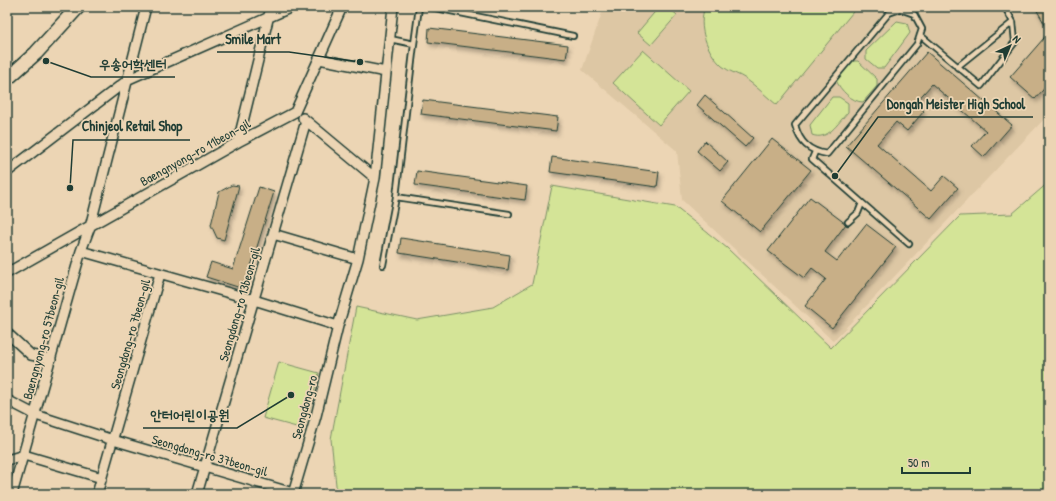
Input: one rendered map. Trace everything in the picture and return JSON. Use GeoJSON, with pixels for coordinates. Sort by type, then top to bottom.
{"type":"FeatureCollection","features":[{"type":"Feature","properties":{"kind":"main road"},"geometry":{"type":"LineString","coordinates":[[7,79],[36,53],[73,8]]}},
{"type":"Feature","properties":{"kind":"street","name":"Baengnyong-ro 57beon-gil"},"geometry":{"type":"LineString","coordinates":[[12,494],[36,415],[81,251],[90,227],[129,79],[146,7]]}},
{"type":"Feature","properties":{"kind":"street"},"geometry":{"type":"LineString","coordinates":[[238,142],[270,7]]}},
{"type":"Feature","properties":{"kind":"street"},"geometry":{"type":"LineString","coordinates":[[7,172],[129,79],[292,7]]}},
{"type":"Feature","properties":{"kind":"street"},"geometry":{"type":"LineString","coordinates":[[342,7],[295,112],[375,178]]}},
{"type":"Feature","properties":{"kind":"street","name":"Seongdong-ro"},"geometry":{"type":"LineString","coordinates":[[293,493],[316,416],[338,326],[358,259],[375,178],[394,7]]}},
{"type":"Feature","properties":{"kind":"street"},"geometry":{"type":"LineString","coordinates":[[318,59],[386,72]]}},
{"type":"Feature","properties":{"kind":"street","name":"Baengnyong-ro 11beon-gil"},"geometry":{"type":"LineString","coordinates":[[7,272],[90,227],[238,142],[295,112]]}},
{"type":"Feature","properties":{"kind":"street","name":"Seongdong-ro 13beon-gil"},"geometry":{"type":"LineString","coordinates":[[197,494],[306,121]]}},
{"type":"Feature","properties":{"kind":"street"},"geometry":{"type":"LineString","coordinates":[[273,234],[358,259]]}},
{"type":"Feature","properties":{"kind":"street"},"geometry":{"type":"LineString","coordinates":[[81,251],[160,274]]}},
{"type":"Feature","properties":{"kind":"street","name":"Seongdong-ro 7beon-gil"},"geometry":{"type":"LineString","coordinates":[[97,494],[160,274],[254,300]]}},
{"type":"Feature","properties":{"kind":"street"},"geometry":{"type":"LineString","coordinates":[[254,300],[338,326]]}},
{"type":"Feature","properties":{"kind":"street"},"geometry":{"type":"LineString","coordinates":[[7,333],[31,355],[51,359]]}},
{"type":"Feature","properties":{"kind":"street","name":"Seongdong-ro 37beon-gil"},"geometry":{"type":"LineString","coordinates":[[7,400],[36,415],[113,440],[293,493]]}},
{"type":"Feature","properties":{"kind":"street"},"geometry":{"type":"LineString","coordinates":[[7,460],[24,455],[102,478]]}},
{"type":"Feature","properties":{"kind":"lane"},"geometry":{"type":"LineString","coordinates":[[384,265],[396,197],[419,7]]}},
{"type":"Feature","properties":{"kind":"lane"},"geometry":{"type":"LineString","coordinates":[[431,7],[573,36]]}},
{"type":"Feature","properties":{"kind":"lane"},"geometry":{"type":"LineString","coordinates":[[920,34],[981,86],[1015,42],[1013,22],[1005,7]]}},
{"type":"Feature","properties":{"kind":"lane"},"geometry":{"type":"LineString","coordinates":[[900,9],[914,14],[922,29],[920,34],[917,44],[827,154],[815,152],[804,145],[798,136],[795,125],[889,13],[900,9]]}},
{"type":"Feature","properties":{"kind":"lane"},"geometry":{"type":"LineString","coordinates":[[957,67],[1013,22]]}},
{"type":"Feature","properties":{"kind":"lane"},"geometry":{"type":"LineString","coordinates":[[390,39],[414,44]]}},
{"type":"Feature","properties":{"kind":"lane"},"geometry":{"type":"LineString","coordinates":[[815,152],[812,159],[909,244]]}},
{"type":"Feature","properties":{"kind":"lane"},"geometry":{"type":"LineString","coordinates":[[396,197],[509,214]]}},
{"type":"Feature","properties":{"kind":"lane"},"geometry":{"type":"LineString","coordinates":[[848,222],[858,213],[862,203]]}},
{"type":"Feature","properties":{"kind":"shaded area"},"geometry":{"type":"Polygon","coordinates":[[[604,7],[1049,7],[1049,114],[833,341],[682,200],[677,151],[582,70],[604,7]]]}},
{"type":"Feature","properties":{"kind":"green space"},"geometry":{"type":"Polygon","coordinates":[[[659,7],[668,7],[677,15],[651,45],[637,33],[659,7]]]}},
{"type":"Feature","properties":{"kind":"green space"},"geometry":{"type":"Polygon","coordinates":[[[705,7],[857,7],[777,105],[746,79],[722,66],[712,54],[703,31],[702,23],[705,7]]]}},
{"type":"Feature","properties":{"kind":"green space"},"geometry":{"type":"Polygon","coordinates":[[[897,21],[907,23],[910,33],[884,68],[877,68],[866,59],[866,51],[897,21]]]}},
{"type":"Feature","properties":{"kind":"green space"},"geometry":{"type":"Polygon","coordinates":[[[643,50],[689,91],[659,125],[613,83],[643,50]]]}},
{"type":"Feature","properties":{"kind":"green space"},"geometry":{"type":"Polygon","coordinates":[[[853,61],[858,61],[877,79],[877,86],[863,102],[855,100],[847,95],[840,88],[836,80],[853,61]]]}},
{"type":"Feature","properties":{"kind":"green space"},"geometry":{"type":"Polygon","coordinates":[[[832,97],[839,97],[848,103],[848,112],[828,134],[823,136],[812,135],[810,125],[832,97]]]}},
{"type":"Feature","properties":{"kind":"green space"},"geometry":{"type":"Polygon","coordinates":[[[1049,182],[1049,494],[337,494],[331,439],[356,307],[417,320],[493,307],[532,284],[552,186],[675,207],[727,248],[831,348],[960,216],[1012,214],[1049,182]]]}},
{"type":"Feature","properties":{"kind":"green space"},"geometry":{"type":"Polygon","coordinates":[[[279,362],[319,373],[304,429],[263,418],[279,362]]]}},
{"type":"Feature","properties":{"kind":"building"},"geometry":{"type":"Polygon","coordinates":[[[1035,7],[1049,7],[1049,83],[1035,99],[1010,77],[1044,38],[1048,30],[1035,7]]]}},
{"type":"Feature","properties":{"kind":"building"},"geometry":{"type":"Polygon","coordinates":[[[429,28],[568,45],[566,59],[428,42],[429,28]]]}},
{"type":"Feature","properties":{"kind":"building"},"geometry":{"type":"Polygon","coordinates":[[[927,52],[1012,125],[984,157],[972,146],[986,131],[932,84],[915,103],[924,111],[907,131],[896,122],[877,144],[931,191],[944,176],[958,188],[931,219],[846,146],[927,52]]]}},
{"type":"Feature","properties":{"kind":"building"},"geometry":{"type":"Polygon","coordinates":[[[705,95],[753,138],[745,147],[697,105],[705,95]]]}},
{"type":"Feature","properties":{"kind":"building"},"geometry":{"type":"Polygon","coordinates":[[[423,100],[558,117],[556,131],[421,114],[423,100]]]}},
{"type":"Feature","properties":{"kind":"building"},"geometry":{"type":"Polygon","coordinates":[[[772,139],[811,170],[760,232],[722,201],[772,139]]]}},
{"type":"Feature","properties":{"kind":"building"},"geometry":{"type":"Polygon","coordinates":[[[705,141],[728,162],[720,171],[697,151],[705,141]]]}},
{"type":"Feature","properties":{"kind":"building"},"geometry":{"type":"Polygon","coordinates":[[[552,157],[659,172],[657,187],[550,172],[552,157]]]}},
{"type":"Feature","properties":{"kind":"building"},"geometry":{"type":"Polygon","coordinates":[[[417,171],[527,186],[525,200],[415,185],[417,171]]]}},
{"type":"Feature","properties":{"kind":"building"},"geometry":{"type":"Polygon","coordinates":[[[232,185],[239,186],[224,240],[217,238],[211,225],[219,192],[232,185]]]}},
{"type":"Feature","properties":{"kind":"building"},"geometry":{"type":"Polygon","coordinates":[[[259,187],[274,192],[244,289],[206,277],[211,262],[233,269],[259,187]]]}},
{"type":"Feature","properties":{"kind":"building"},"geometry":{"type":"Polygon","coordinates":[[[810,197],[846,224],[825,252],[837,261],[866,224],[896,247],[832,328],[805,306],[826,279],[812,268],[804,278],[768,251],[810,197]]]}},
{"type":"Feature","properties":{"kind":"building"},"geometry":{"type":"Polygon","coordinates":[[[401,238],[510,255],[508,270],[399,253],[401,238]]]}},
{"type":"Feature","properties":{"kind":"place","name":"우송어학센터"},"geometry":{"type":"Point","coordinates":[46,61]}},
{"type":"Feature","properties":{"kind":"place","name":"Smile Mart"},"geometry":{"type":"Point","coordinates":[360,62]}},
{"type":"Feature","properties":{"kind":"place","name":"Dongah Meister High School"},"geometry":{"type":"Point","coordinates":[835,176]}},
{"type":"Feature","properties":{"kind":"place","name":"Chinjeol Retail Shop"},"geometry":{"type":"Point","coordinates":[70,188]}},
{"type":"Feature","properties":{"kind":"place","name":"안터어린이공원"},"geometry":{"type":"Point","coordinates":[291,395]}}]}
